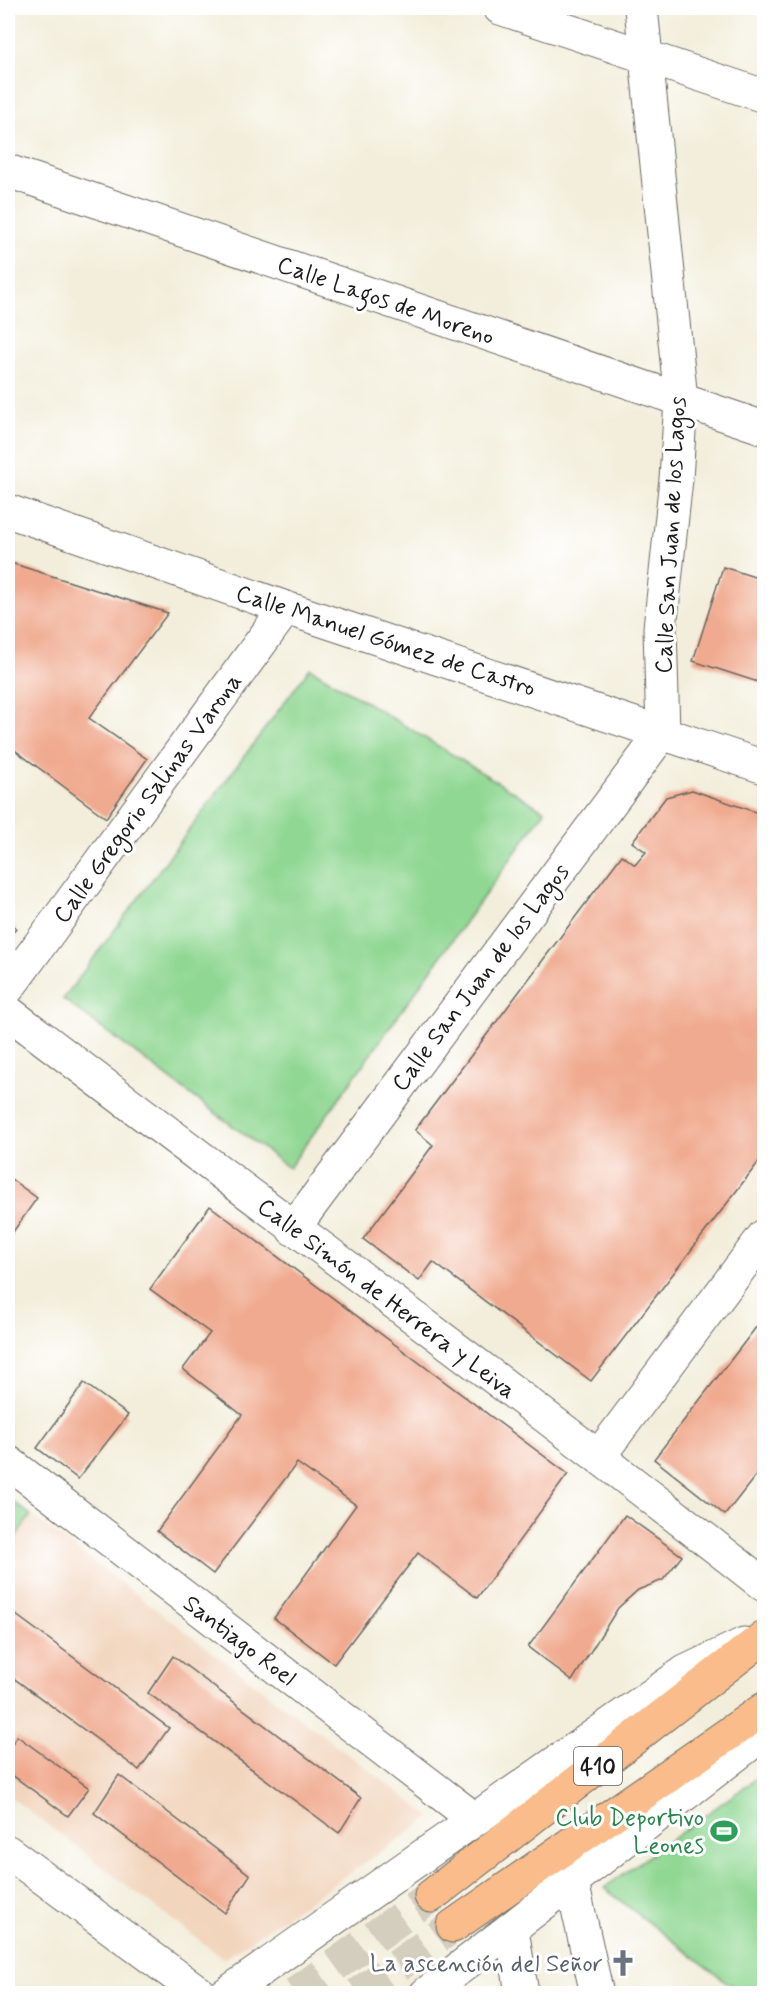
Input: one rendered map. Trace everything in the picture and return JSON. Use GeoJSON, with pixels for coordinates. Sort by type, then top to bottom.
{"type":"FeatureCollection","features":[{"type":"Feature","properties":{"kind":"main road","name":"410"},"geometry":{"type":"LineString","coordinates":[[431,1896],[765,1636]]}},
{"type":"Feature","properties":{"kind":"main road","name":"410"},"geometry":{"type":"LineString","coordinates":[[453,1926],[765,1709]]}},
{"type":"Feature","properties":{"kind":"street"},"geometry":{"type":"LineString","coordinates":[[500,8],[765,96]]}},
{"type":"Feature","properties":{"kind":"street","name":"Calle San Juan de los Lagos"},"geometry":{"type":"LineString","coordinates":[[293,1229],[663,732],[660,628],[676,479],[681,399],[641,8]]}},
{"type":"Feature","properties":{"kind":"street","name":"Calle Lagos de Moreno"},"geometry":{"type":"LineString","coordinates":[[8,171],[765,428]]}},
{"type":"Feature","properties":{"kind":"street","name":"Calle Manuel Gómez de Castro"},"geometry":{"type":"LineString","coordinates":[[8,511],[286,608],[765,767]]}},
{"type":"Feature","properties":{"kind":"street","name":"Calle Gregorio Salinas Varona"},"geometry":{"type":"LineString","coordinates":[[8,988],[286,608]]}},
{"type":"Feature","properties":{"kind":"street","name":"Calle Simón de Herrera y Leiva"},"geometry":{"type":"LineString","coordinates":[[8,1012],[293,1229],[599,1456],[765,1586]]}},
{"type":"Feature","properties":{"kind":"street"},"geometry":{"type":"LineString","coordinates":[[599,1456],[765,1236]]}},
{"type":"Feature","properties":{"kind":"street","name":"Santiago Roel"},"geometry":{"type":"LineString","coordinates":[[8,1462],[473,1818]]}},
{"type":"Feature","properties":{"kind":"street"},"geometry":{"type":"LineString","coordinates":[[226,1994],[473,1818],[685,1672],[765,1636]]}},
{"type":"Feature","properties":{"kind":"street"},"geometry":{"type":"LineString","coordinates":[[426,1994],[765,1733]]}},
{"type":"Feature","properties":{"kind":"street"},"geometry":{"type":"LineString","coordinates":[[8,1852],[201,1994]]}},
{"type":"Feature","properties":{"kind":"street"},"geometry":{"type":"LineString","coordinates":[[572,1882],[597,1994]]}},
{"type":"Feature","properties":{"kind":"street"},"geometry":{"type":"LineString","coordinates":[[513,1929],[522,1994]]}},
{"type":"Feature","properties":{"kind":"shaded area"},"geometry":{"type":"Polygon","coordinates":[[[31,1515],[431,1817],[224,1959],[8,1795],[8,1548],[31,1515]]]}},
{"type":"Feature","properties":{"kind":"green space"},"geometry":{"type":"Polygon","coordinates":[[[310,668],[545,811],[289,1168],[63,999],[310,668]]]}},
{"type":"Feature","properties":{"kind":"green space"},"geometry":{"type":"Polygon","coordinates":[[[8,1498],[31,1515],[8,1548],[8,1498]]]}},
{"type":"Feature","properties":{"kind":"green space","name":"Club Deportivo Leones"},"geometry":{"type":"Polygon","coordinates":[[[764,1773],[764,1993],[741,1993],[604,1888],[764,1773]]]}},
{"type":"Feature","properties":{"kind":"building"},"geometry":{"type":"Polygon","coordinates":[[[8,562],[168,613],[89,718],[147,759],[106,818],[8,745],[8,562]]]}},
{"type":"Feature","properties":{"kind":"building"},"geometry":{"type":"Polygon","coordinates":[[[723,567],[764,580],[764,684],[693,661],[723,567]]]}},
{"type":"Feature","properties":{"kind":"building"},"geometry":{"type":"Polygon","coordinates":[[[692,790],[764,815],[764,1155],[591,1381],[433,1262],[419,1281],[363,1239],[433,1145],[415,1130],[622,855],[635,865],[646,852],[632,842],[666,797],[692,790]]]}},
{"type":"Feature","properties":{"kind":"building"},"geometry":{"type":"Polygon","coordinates":[[[8,922],[16,928],[8,940],[8,922]]]}},
{"type":"Feature","properties":{"kind":"building"},"geometry":{"type":"Polygon","coordinates":[[[8,1177],[37,1198],[8,1239],[8,1177]]]}},
{"type":"Feature","properties":{"kind":"building"},"geometry":{"type":"Polygon","coordinates":[[[210,1206],[568,1474],[477,1598],[418,1553],[334,1664],[274,1618],[356,1505],[297,1463],[213,1574],[157,1531],[242,1415],[183,1369],[210,1333],[150,1289],[210,1206]]]}},
{"type":"Feature","properties":{"kind":"building"},"geometry":{"type":"Polygon","coordinates":[[[764,1317],[764,1465],[725,1515],[654,1459],[764,1317]]]}},
{"type":"Feature","properties":{"kind":"building"},"geometry":{"type":"Polygon","coordinates":[[[84,1383],[128,1415],[78,1479],[37,1448],[84,1383]]]}},
{"type":"Feature","properties":{"kind":"building"},"geometry":{"type":"Polygon","coordinates":[[[625,1515],[682,1556],[663,1580],[638,1590],[618,1608],[572,1681],[528,1647],[625,1515]]]}},
{"type":"Feature","properties":{"kind":"building"},"geometry":{"type":"Polygon","coordinates":[[[8,1609],[169,1728],[139,1770],[8,1674],[8,1609]]]}},
{"type":"Feature","properties":{"kind":"building"},"geometry":{"type":"Polygon","coordinates":[[[173,1656],[361,1798],[339,1833],[148,1693],[173,1656]]]}},
{"type":"Feature","properties":{"kind":"building"},"geometry":{"type":"Polygon","coordinates":[[[17,1736],[89,1788],[68,1816],[8,1772],[8,1750],[17,1736]]]}},
{"type":"Feature","properties":{"kind":"building"},"geometry":{"type":"Polygon","coordinates":[[[119,1775],[250,1875],[225,1913],[94,1813],[119,1775]]]}},
{"type":"Feature","properties":{"kind":"tunnel"},"geometry":{"type":"LineString","coordinates":[[295,1994],[431,1896]]}},
{"type":"Feature","properties":{"kind":"tunnel"},"geometry":{"type":"LineString","coordinates":[[358,1994],[453,1926]]}},
{"type":"Feature","properties":{"kind":"place","name":"Club Deportivo Leones"},"geometry":{"type":"Point","coordinates":[724,1831]}},
{"type":"Feature","properties":{"kind":"place","name":"La ascención del Señor"},"geometry":{"type":"Point","coordinates":[623,1963]}}]}
